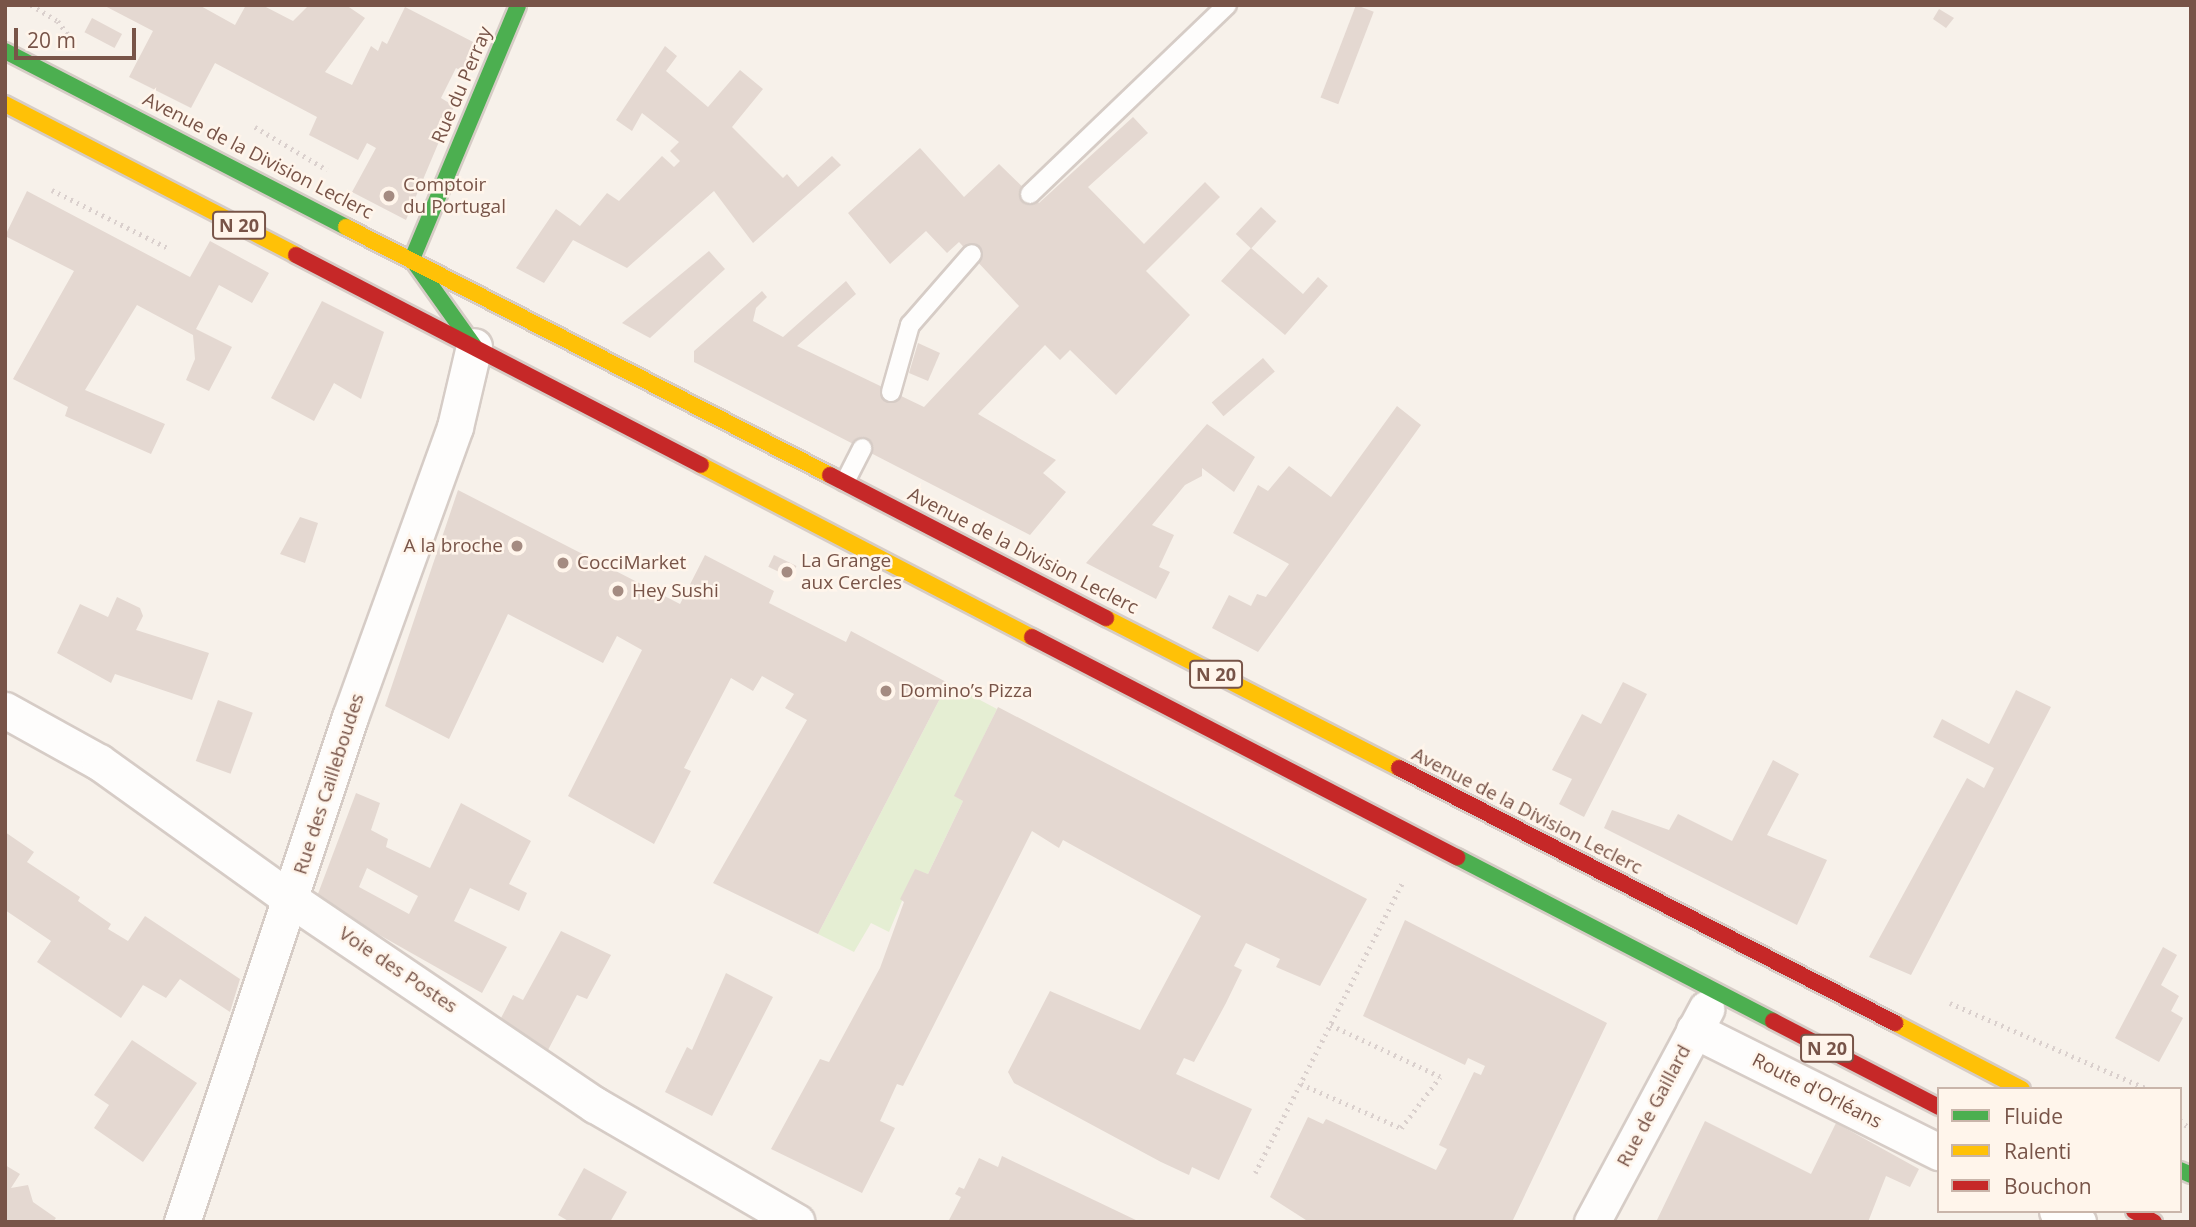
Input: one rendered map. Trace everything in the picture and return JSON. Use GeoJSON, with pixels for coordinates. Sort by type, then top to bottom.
{"type":"FeatureCollection","features":[{"type":"Feature","properties":{"kind":"main road","name":"Rue du Perray"},"geometry":{"type":"LineString","coordinates":[[412,259],[518,5]]}},
{"type":"Feature","properties":{"kind":"main road","name":"Avenue de la Division Leclerc"},"geometry":{"type":"LineString","coordinates":[[5,51],[2018,1087]]}},
{"type":"Feature","properties":{"kind":"main road","name":"N 20"},"geometry":{"type":"LineString","coordinates":[[7,106],[474,345],[1937,1106]]}},
{"type":"Feature","properties":{"kind":"main road"},"geometry":{"type":"LineString","coordinates":[[412,259],[474,345]]}},
{"type":"Feature","properties":{"kind":"main road"},"geometry":{"type":"LineString","coordinates":[[2138,1213],[2154,1222]]}},
{"type":"Feature","properties":{"kind":"street","name":"Rue des Cailleboudes"},"geometry":{"type":"LineString","coordinates":[[182,1222],[292,900],[350,717],[455,427],[474,345]]}},
{"type":"Feature","properties":{"kind":"street","name":"Voie des Postes"},"geometry":{"type":"LineString","coordinates":[[5,710],[99,762],[292,900],[595,1105],[797,1222]]}},
{"type":"Feature","properties":{"kind":"street","name":"Rue de Gaillard"},"geometry":{"type":"LineString","coordinates":[[1592,1222],[1715,990]]}},
{"type":"Feature","properties":{"kind":"street","name":"Route d'Orléans"},"geometry":{"type":"LineString","coordinates":[[1695,1030],[1937,1151]]}},
{"type":"Feature","properties":{"kind":"street"},"geometry":{"type":"LineString","coordinates":[[2061,1213],[2078,1222]]}},
{"type":"Feature","properties":{"kind":"lane"},"geometry":{"type":"LineString","coordinates":[[1030,194],[1227,5]]}},
{"type":"Feature","properties":{"kind":"lane"},"geometry":{"type":"LineString","coordinates":[[891,392],[910,325],[972,254]]}},
{"type":"Feature","properties":{"kind":"lane"},"geometry":{"type":"LineString","coordinates":[[845,482],[862,448]]}},
{"type":"Feature","properties":{"kind":"path"},"geometry":{"type":"LineString","coordinates":[[52,190],[170,249]]}},
{"type":"Feature","properties":{"kind":"path"},"geometry":{"type":"LineString","coordinates":[[1255,1173],[1403,881]]}},
{"type":"Feature","properties":{"kind":"path"},"geometry":{"type":"LineString","coordinates":[[1301,1084],[1401,1128],[1440,1077],[1330,1025]]}},
{"type":"Feature","properties":{"kind":"green space"},"geometry":{"type":"Polygon","coordinates":[[[948,683],[997,709],[955,796],[963,801],[928,874],[915,870],[889,932],[871,923],[854,952],[818,934],[948,683]]]}},
{"type":"Feature","properties":{"kind":"building"},"geometry":{"type":"Polygon","coordinates":[[[103,5],[199,5],[235,25],[246,5],[262,5],[293,21],[309,5],[346,5],[365,18],[325,72],[352,85],[371,46],[378,51],[382,41],[387,44],[405,7],[479,45],[467,74],[456,68],[441,98],[454,106],[406,220],[352,192],[376,148],[367,143],[358,160],[309,135],[317,117],[215,63],[191,108],[129,77],[153,31],[103,5]]]}},
{"type":"Feature","properties":{"kind":"building"},"geometry":{"type":"Polygon","coordinates":[[[1356,5],[1374,12],[1338,104],[1321,97],[1356,5]]]}},
{"type":"Feature","properties":{"kind":"building"},"geometry":{"type":"Polygon","coordinates":[[[1939,9],[1954,18],[1946,28],[1933,19],[1939,9]]]}},
{"type":"Feature","properties":{"kind":"building"},"geometry":{"type":"Polygon","coordinates":[[[92,18],[122,34],[115,48],[84,32],[92,18]]]}},
{"type":"Feature","properties":{"kind":"building"},"geometry":{"type":"Polygon","coordinates":[[[665,46],[677,56],[666,71],[708,107],[740,70],[763,89],[732,127],[783,178],[787,174],[798,187],[832,156],[841,165],[753,243],[714,191],[627,268],[573,240],[544,283],[516,268],[556,209],[580,226],[607,193],[619,201],[662,156],[674,167],[680,161],[670,151],[679,142],[642,113],[632,131],[616,120],[665,46]]]}},
{"type":"Feature","properties":{"kind":"building"},"geometry":{"type":"Polygon","coordinates":[[[1133,117],[1148,133],[1088,187],[1144,244],[1205,182],[1220,197],[1146,271],[1190,315],[1116,395],[1070,350],[1060,360],[1045,345],[978,414],[1056,460],[1043,473],[1066,492],[1030,535],[694,362],[694,351],[762,291],[767,297],[756,308],[753,321],[783,337],[846,281],[856,294],[797,346],[924,407],[1019,306],[959,242],[947,253],[926,231],[890,264],[848,213],[920,148],[964,197],[999,164],[1039,203],[1133,117]]]}},
{"type":"Feature","properties":{"kind":"building"},"geometry":{"type":"Polygon","coordinates":[[[27,191],[190,277],[210,241],[269,273],[252,303],[219,285],[196,329],[232,347],[209,391],[186,380],[195,359],[193,335],[137,305],[85,390],[165,424],[151,454],[65,416],[68,407],[13,379],[74,271],[5,236],[27,191]]]}},
{"type":"Feature","properties":{"kind":"building"},"geometry":{"type":"Polygon","coordinates":[[[1261,207],[1276,221],[1251,248],[1236,234],[1261,207]]]}},
{"type":"Feature","properties":{"kind":"building"},"geometry":{"type":"Polygon","coordinates":[[[1251,248],[1303,294],[1318,277],[1328,286],[1285,335],[1221,281],[1251,248]]]}},
{"type":"Feature","properties":{"kind":"building"},"geometry":{"type":"Polygon","coordinates":[[[709,251],[725,269],[650,338],[622,323],[709,251]]]}},
{"type":"Feature","properties":{"kind":"building"},"geometry":{"type":"Polygon","coordinates":[[[322,301],[384,332],[361,399],[334,383],[314,421],[271,398],[322,301]]]}},
{"type":"Feature","properties":{"kind":"building"},"geometry":{"type":"Polygon","coordinates":[[[918,343],[940,353],[928,381],[909,373],[918,343]]]}},
{"type":"Feature","properties":{"kind":"building"},"geometry":{"type":"Polygon","coordinates":[[[1263,358],[1275,372],[1223,416],[1212,403],[1263,358]]]}},
{"type":"Feature","properties":{"kind":"building"},"geometry":{"type":"Polygon","coordinates":[[[1397,406],[1421,425],[1258,652],[1212,628],[1229,595],[1251,606],[1257,594],[1266,597],[1289,564],[1233,533],[1258,485],[1268,491],[1289,466],[1331,497],[1397,406]]]}},
{"type":"Feature","properties":{"kind":"building"},"geometry":{"type":"Polygon","coordinates":[[[1207,424],[1255,457],[1234,492],[1202,468],[1202,476],[1185,485],[1152,525],[1174,535],[1159,567],[1170,572],[1156,599],[1086,563],[1207,424]]]}},
{"type":"Feature","properties":{"kind":"building"},"geometry":{"type":"Polygon","coordinates":[[[458,490],[680,604],[705,555],[774,591],[769,603],[846,642],[851,631],[948,683],[818,934],[713,883],[807,720],[785,708],[794,694],[762,676],[753,691],[731,678],[684,768],[691,771],[654,844],[568,796],[642,650],[617,636],[603,663],[508,614],[449,739],[385,706],[458,490]]]}},
{"type":"Feature","properties":{"kind":"building"},"geometry":{"type":"Polygon","coordinates":[[[300,517],[318,523],[305,563],[280,554],[300,517]]]}},
{"type":"Feature","properties":{"kind":"building","name":"La Grange aux Cercles"},"geometry":{"type":"Polygon","coordinates":[[[774,555],[796,566],[791,578],[768,567],[774,555]]]}},
{"type":"Feature","properties":{"kind":"building"},"geometry":{"type":"Polygon","coordinates":[[[117,597],[140,608],[143,616],[136,630],[209,653],[192,700],[115,674],[111,683],[57,653],[80,604],[108,617],[117,597]]]}},
{"type":"Feature","properties":{"kind":"building"},"geometry":{"type":"Polygon","coordinates":[[[1623,682],[1647,694],[1584,817],[1559,804],[1572,779],[1552,770],[1582,714],[1601,724],[1623,682]]]}},
{"type":"Feature","properties":{"kind":"building"},"geometry":{"type":"Polygon","coordinates":[[[2016,690],[2051,707],[1911,975],[1869,957],[1967,778],[1984,788],[1994,768],[1933,737],[1942,719],[1989,744],[2016,690]]]}},
{"type":"Feature","properties":{"kind":"building"},"geometry":{"type":"Polygon","coordinates":[[[218,700],[253,713],[231,774],[196,761],[218,700]]]}},
{"type":"Feature","properties":{"kind":"building"},"geometry":{"type":"Polygon","coordinates":[[[998,707],[1367,899],[1320,986],[1276,967],[1280,959],[1246,943],[1234,966],[1242,970],[1226,1003],[1194,1062],[1184,1058],[1176,1074],[1252,1109],[1219,1180],[1192,1167],[1189,1175],[1161,1162],[1014,1083],[1008,1072],[1050,991],[1140,1030],[1201,916],[1063,840],[1059,848],[1032,831],[903,1086],[897,1084],[880,1121],[895,1128],[862,1193],[771,1149],[820,1059],[829,1062],[880,968],[904,902],[900,899],[915,869],[928,874],[963,801],[954,796],[998,707]]]}},
{"type":"Feature","properties":{"kind":"building"},"geometry":{"type":"Polygon","coordinates":[[[1773,760],[1799,774],[1767,835],[1827,860],[1797,925],[1604,828],[1612,810],[1669,830],[1678,814],[1732,841],[1773,760]]]}},
{"type":"Feature","properties":{"kind":"building"},"geometry":{"type":"Polygon","coordinates":[[[356,793],[380,803],[371,830],[388,839],[386,847],[430,868],[461,803],[531,841],[509,884],[527,893],[519,911],[470,888],[454,921],[507,947],[482,993],[316,899],[356,793]],[[367,868],[359,887],[409,914],[418,896],[367,868]]]}},
{"type":"Feature","properties":{"kind":"building"},"geometry":{"type":"Polygon","coordinates":[[[5,832],[34,852],[27,862],[80,897],[78,901],[111,924],[108,929],[128,941],[145,916],[240,979],[230,1012],[180,979],[166,998],[143,985],[121,1018],[37,962],[51,941],[5,910],[5,832]]]}},
{"type":"Feature","properties":{"kind":"building"},"geometry":{"type":"Polygon","coordinates":[[[1405,920],[1607,1023],[1512,1222],[1309,1222],[1270,1197],[1308,1117],[1323,1124],[1326,1119],[1436,1170],[1447,1149],[1439,1145],[1474,1072],[1481,1075],[1485,1066],[1468,1058],[1465,1065],[1363,1016],[1405,920]]]}},
{"type":"Feature","properties":{"kind":"building"},"geometry":{"type":"Polygon","coordinates":[[[561,931],[611,955],[587,999],[577,995],[548,1050],[500,1020],[513,995],[523,1000],[561,931]]]}},
{"type":"Feature","properties":{"kind":"building"},"geometry":{"type":"Polygon","coordinates":[[[2163,947],[2177,955],[2161,985],[2179,996],[2171,1011],[2183,1018],[2159,1062],[2115,1038],[2163,947]]]}},
{"type":"Feature","properties":{"kind":"building"},"geometry":{"type":"Polygon","coordinates":[[[726,973],[773,997],[712,1116],[665,1092],[687,1047],[692,1050],[726,973]]]}},
{"type":"Feature","properties":{"kind":"building"},"geometry":{"type":"Polygon","coordinates":[[[132,1040],[197,1083],[143,1162],[94,1128],[109,1105],[94,1095],[132,1040]]]}},
{"type":"Feature","properties":{"kind":"building"},"geometry":{"type":"Polygon","coordinates":[[[1705,1121],[1811,1174],[1836,1123],[1919,1169],[1910,1187],[1886,1176],[1868,1222],[1656,1222],[1705,1121]]]}},
{"type":"Feature","properties":{"kind":"building"},"geometry":{"type":"Polygon","coordinates":[[[1002,1156],[1140,1222],[948,1222],[961,1197],[955,1194],[959,1187],[964,1189],[979,1158],[998,1167],[1002,1156]]]}},
{"type":"Feature","properties":{"kind":"building"},"geometry":{"type":"Polygon","coordinates":[[[5,1165],[20,1174],[11,1188],[28,1185],[33,1202],[56,1218],[53,1222],[5,1222],[5,1165]]]}},
{"type":"Feature","properties":{"kind":"building"},"geometry":{"type":"Polygon","coordinates":[[[584,1168],[627,1192],[610,1222],[570,1222],[558,1215],[584,1168]]]}},
{"type":"Feature","properties":{"kind":"traffic: fast"},"geometry":{"type":"LineString","coordinates":[[474,346],[412,259],[518,5]]}},
{"type":"Feature","properties":{"kind":"traffic: fast"},"geometry":{"type":"LineString","coordinates":[[5,51],[346,227]]}},
{"type":"Feature","properties":{"kind":"traffic: fast"},"geometry":{"type":"LineString","coordinates":[[1457,857],[1773,1021]]}},
{"type":"Feature","properties":{"kind":"traffic: fast"},"geometry":{"type":"LineString","coordinates":[[2182,1171],[2191,1175]]}},
{"type":"Feature","properties":{"kind":"traffic: slow"},"geometry":{"type":"LineString","coordinates":[[5,104],[296,255]]}},
{"type":"Feature","properties":{"kind":"traffic: slow"},"geometry":{"type":"LineString","coordinates":[[346,227],[830,475]]}},
{"type":"Feature","properties":{"kind":"traffic: slow"},"geometry":{"type":"LineString","coordinates":[[701,465],[1032,637]]}},
{"type":"Feature","properties":{"kind":"traffic: slow"},"geometry":{"type":"LineString","coordinates":[[1106,618],[1399,768]]}},
{"type":"Feature","properties":{"kind":"traffic: slow"},"geometry":{"type":"LineString","coordinates":[[1895,1023],[2018,1087]]}},
{"type":"Feature","properties":{"kind":"traffic: jam"},"geometry":{"type":"LineString","coordinates":[[296,255],[701,465]]}},
{"type":"Feature","properties":{"kind":"traffic: jam"},"geometry":{"type":"LineString","coordinates":[[830,475],[1106,618]]}},
{"type":"Feature","properties":{"kind":"traffic: jam"},"geometry":{"type":"LineString","coordinates":[[1032,637],[1457,857]]}},
{"type":"Feature","properties":{"kind":"traffic: jam"},"geometry":{"type":"LineString","coordinates":[[1399,768],[1895,1023]]}},
{"type":"Feature","properties":{"kind":"traffic: jam"},"geometry":{"type":"LineString","coordinates":[[1773,1021],[1937,1106]]}},
{"type":"Feature","properties":{"kind":"traffic: jam"},"geometry":{"type":"LineString","coordinates":[[2138,1213],[2154,1222]]}},
{"type":"Feature","properties":{"kind":"place","name":"Comptoir du Portugal"},"geometry":{"type":"Point","coordinates":[389,196]}},
{"type":"Feature","properties":{"kind":"place","name":"A la broche"},"geometry":{"type":"Point","coordinates":[517,546]}},
{"type":"Feature","properties":{"kind":"place","name":"CocciMarket"},"geometry":{"type":"Point","coordinates":[563,563]}},
{"type":"Feature","properties":{"kind":"place","name":"La Grange aux Cercles"},"geometry":{"type":"Point","coordinates":[787,572]}},
{"type":"Feature","properties":{"kind":"place","name":"Hey Sushi"},"geometry":{"type":"Point","coordinates":[618,591]}},
{"type":"Feature","properties":{"kind":"place","name":"Domino’s Pizza"},"geometry":{"type":"Point","coordinates":[886,691]}}]}
